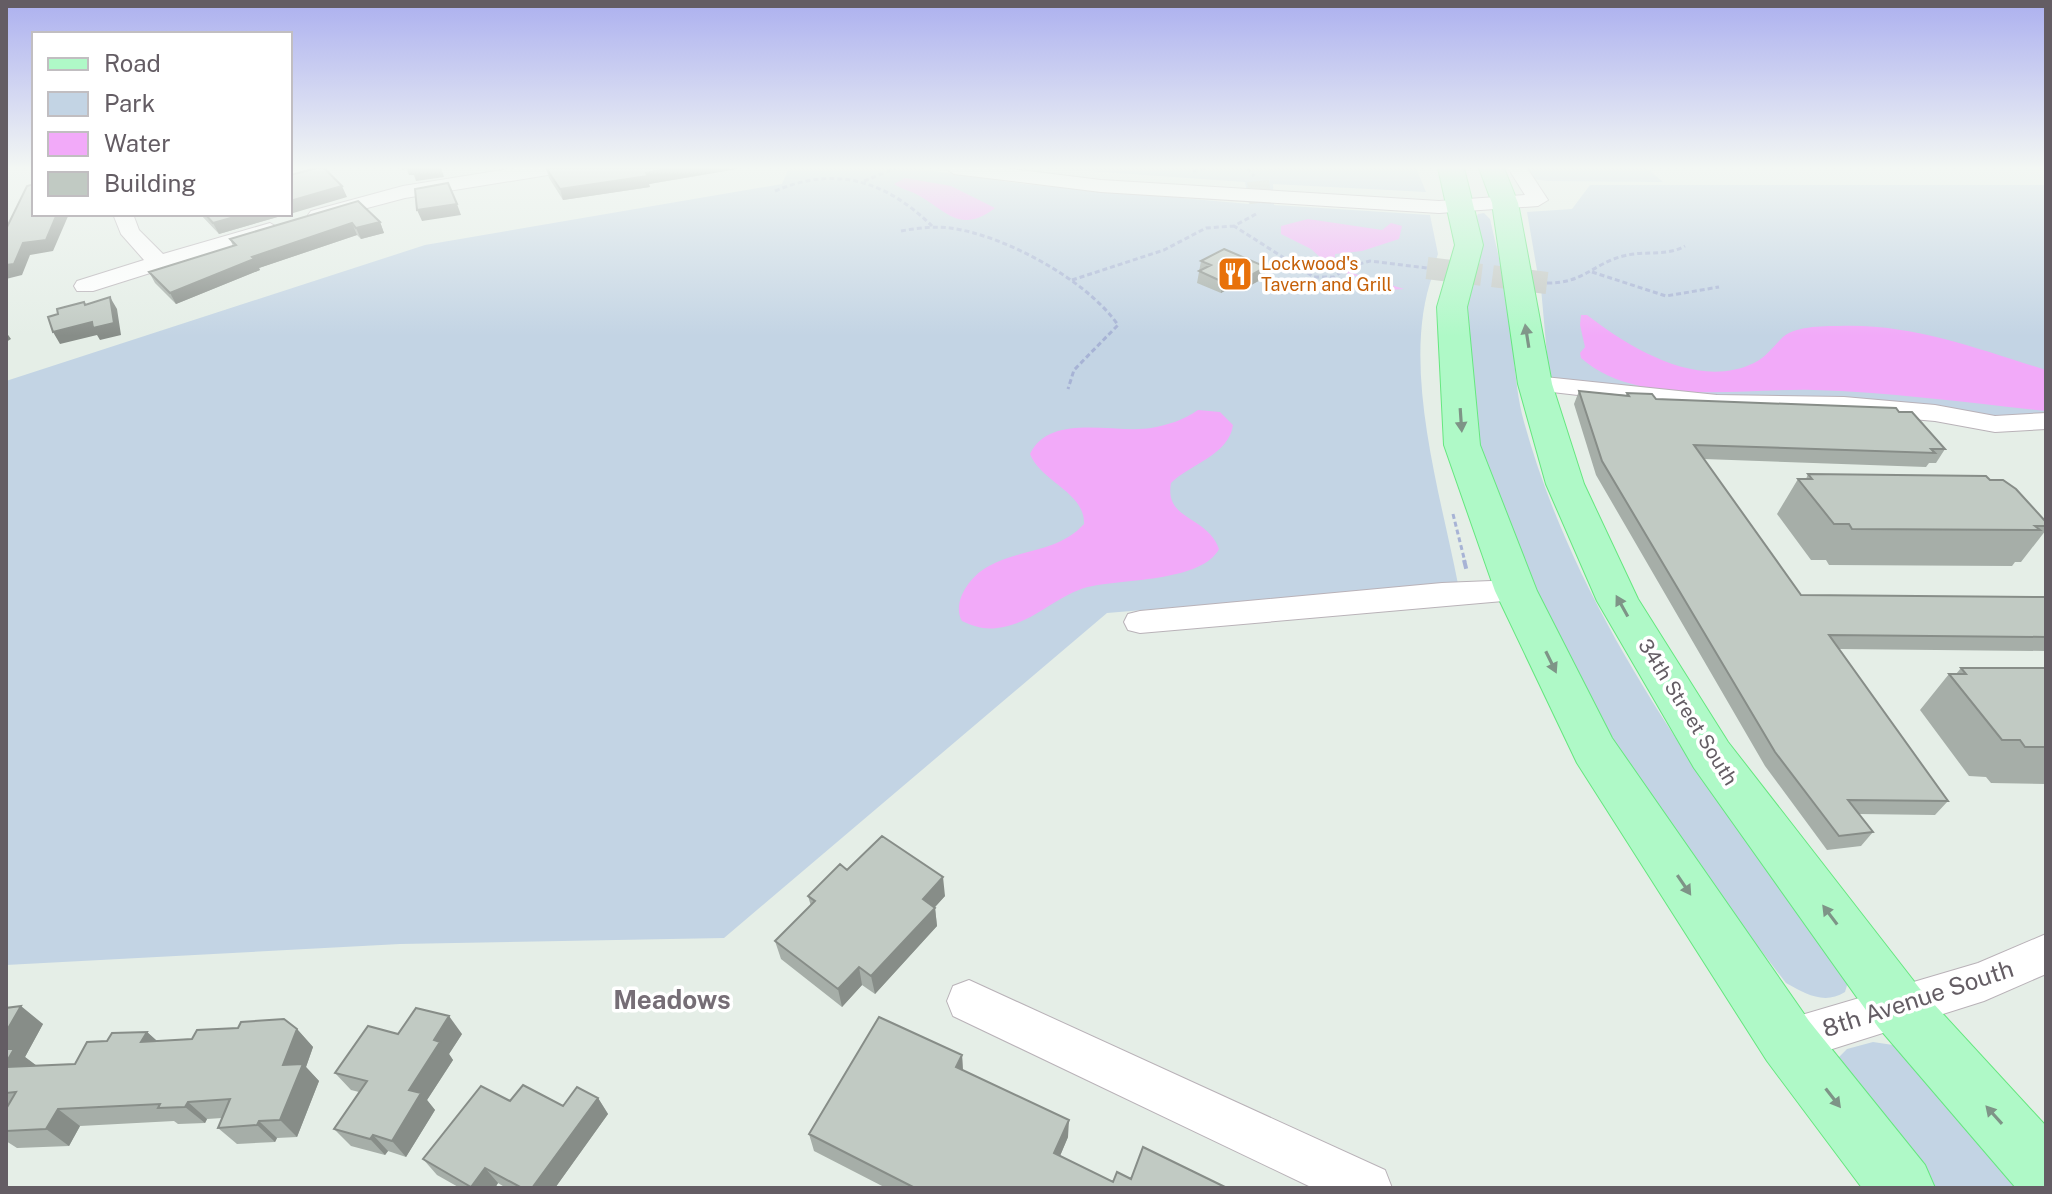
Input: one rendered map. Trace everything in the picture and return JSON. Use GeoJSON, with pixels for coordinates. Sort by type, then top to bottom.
{"type":"FeatureCollection","features":[{"type":"Feature","properties":{"kind":"main road"},"geometry":{"type":"LineString","coordinates":[[1474,224],[1452,307],[1462,445],[1516,591],[1594,750],[1788,1041],[1902,1188]]}},
{"type":"Feature","properties":{"kind":"main road","name":"34th Street South"},"geometry":{"type":"LineString","coordinates":[[1495,224],[1535,384],[1565,484],[1618,601],[1711,755],[1899,1008],[2046,1174]]}},
{"type":"Feature","properties":{"kind":"street"},"geometry":{"type":"LineString","coordinates":[[126,224],[159,262]]}},
{"type":"Feature","properties":{"kind":"street"},"geometry":{"type":"LineString","coordinates":[[85,286],[287,224]]}},
{"type":"Feature","properties":{"kind":"street"},"geometry":{"type":"LineString","coordinates":[[1535,384],[1717,403],[1844,405],[1935,413],[1995,424],[2046,421]]}},
{"type":"Feature","properties":{"kind":"street"},"geometry":{"type":"LineString","coordinates":[[1140,622],[1454,593],[1516,591]]}},
{"type":"Feature","properties":{"kind":"street","name":"8th Avenue South"},"geometry":{"type":"LineString","coordinates":[[1788,1041],[1984,981],[2046,953]]}},
{"type":"Feature","properties":{"kind":"street"},"geometry":{"type":"LineString","coordinates":[[969,1001],[1367,1188]]}},
{"type":"Feature","properties":{"kind":"path"},"geometry":{"type":"LineString","coordinates":[[1072,280],[1164,250],[1206,228],[1238,224]]}},
{"type":"Feature","properties":{"kind":"path"},"geometry":{"type":"LineString","coordinates":[[901,231],[932,226],[955,228],[983,237],[1072,280],[1112,313],[1118,325],[1074,370],[1068,389]]}},
{"type":"Feature","properties":{"kind":"path"},"geometry":{"type":"LineString","coordinates":[[1234,226],[1314,277],[1334,277],[1348,267],[1370,261],[1427,268]]}},
{"type":"Feature","properties":{"kind":"path"},"geometry":{"type":"LineString","coordinates":[[1547,283],[1576,282],[1623,256],[1672,255],[1685,246]]}},
{"type":"Feature","properties":{"kind":"path"},"geometry":{"type":"LineString","coordinates":[[1592,272],[1649,295],[1689,296],[1719,287]]}},
{"type":"Feature","properties":{"kind":"green space"},"geometry":{"type":"Polygon","coordinates":[[[550,224],[1432,224],[1438,254],[1435,263],[1473,267],[1478,248],[1476,224],[1491,224],[1502,271],[1538,276],[1529,224],[2046,224],[2046,425],[1550,389],[1541,288],[1506,283],[1517,388],[1524,422],[1549,499],[1582,574],[1619,646],[1661,716],[1848,982],[1845,992],[1830,998],[1808,994],[1786,983],[1635,786],[1537,607],[1484,467],[1469,405],[1463,331],[1469,279],[1433,274],[1424,309],[1420,347],[1422,387],[1433,469],[1458,584],[1107,613],[724,938],[400,944],[6,965],[6,381],[425,245],[550,224]]]}},
{"type":"Feature","properties":{"kind":"green space"},"geometry":{"type":"Polygon","coordinates":[[[1873,1042],[1893,1045],[1917,1063],[2025,1188],[1926,1188],[1835,1061],[1847,1049],[1873,1042]]]}},
{"type":"Feature","properties":{"kind":"water"},"geometry":{"type":"Polygon","coordinates":[[[1340,224],[1382,230],[1390,224],[1402,226],[1399,239],[1362,251],[1335,254],[1335,263],[1355,274],[1404,289],[1389,290],[1381,284],[1333,269],[1311,249],[1281,234],[1281,226],[1340,224]]]}},
{"type":"Feature","properties":{"kind":"water"},"geometry":{"type":"Polygon","coordinates":[[[1581,315],[1587,315],[1623,340],[1666,362],[1710,372],[1733,370],[1754,363],[1792,331],[1808,328],[1866,326],[1918,333],[2046,370],[2046,411],[1871,393],[1813,390],[1692,392],[1631,384],[1604,374],[1581,358],[1580,353],[1585,347],[1581,315]]]}},
{"type":"Feature","properties":{"kind":"water"},"geometry":{"type":"Polygon","coordinates":[[[1198,410],[1220,412],[1233,425],[1230,435],[1217,452],[1171,483],[1171,495],[1180,512],[1213,538],[1219,549],[1210,559],[1181,573],[1080,589],[1010,626],[988,628],[962,621],[959,614],[961,598],[982,570],[1001,560],[1063,540],[1084,524],[1078,504],[1043,472],[1030,454],[1039,441],[1052,433],[1068,429],[1157,427],[1198,410]]]}},
{"type":"Feature","properties":{"kind":"building"},"geometry":{"type":"Polygon","coordinates":[[[9,224],[53,224],[46,240],[23,243],[14,264],[6,265],[9,224]]]}},
{"type":"Feature","properties":{"kind":"building"},"geometry":{"type":"Polygon","coordinates":[[[281,224],[350,224],[252,257],[254,259],[170,293],[149,272],[236,245],[230,239],[281,224]]]}},
{"type":"Feature","properties":{"kind":"building"},"geometry":{"type":"Polygon","coordinates":[[[353,224],[373,224],[356,228],[353,224]]]}},
{"type":"Feature","properties":{"kind":"building"},"geometry":{"type":"Polygon","coordinates":[[[1224,249],[1266,267],[1244,279],[1234,275],[1223,282],[1199,271],[1211,265],[1201,261],[1224,249]]]}},
{"type":"Feature","properties":{"kind":"building"},"geometry":{"type":"Polygon","coordinates":[[[110,297],[114,323],[93,328],[92,322],[53,332],[48,317],[58,314],[57,309],[110,297]]]}},
{"type":"Feature","properties":{"kind":"building"},"geometry":{"type":"Polygon","coordinates":[[[1579,391],[1629,396],[1627,393],[1652,394],[1656,399],[1896,408],[1899,412],[1912,412],[1945,449],[1931,449],[1935,453],[1694,445],[1801,595],[2046,597],[2046,637],[1829,635],[1948,801],[1848,800],[1873,832],[1839,836],[1775,752],[1602,461],[1579,391]]]}},
{"type":"Feature","properties":{"kind":"building"},"geometry":{"type":"Polygon","coordinates":[[[1808,474],[1986,476],[1990,480],[2003,480],[2016,489],[2046,522],[2046,526],[2035,526],[2040,530],[1852,529],[1849,524],[1834,524],[1798,479],[1812,479],[1808,474]]]}},
{"type":"Feature","properties":{"kind":"building"},"geometry":{"type":"Polygon","coordinates":[[[1961,668],[2046,668],[2046,747],[2025,747],[2020,740],[2002,740],[1949,674],[1966,674],[1961,668]]]}},
{"type":"Feature","properties":{"kind":"building"},"geometry":{"type":"Polygon","coordinates":[[[882,836],[943,877],[923,899],[935,908],[871,976],[859,967],[838,989],[775,941],[815,901],[808,896],[840,864],[847,870],[882,836]]]}},
{"type":"Feature","properties":{"kind":"building"},"geometry":{"type":"Polygon","coordinates":[[[21,1006],[6,1032],[6,1008],[21,1006]]]}},
{"type":"Feature","properties":{"kind":"building"},"geometry":{"type":"Polygon","coordinates":[[[416,1008],[449,1016],[434,1040],[440,1042],[409,1090],[421,1093],[392,1141],[373,1135],[370,1139],[334,1129],[367,1081],[335,1073],[368,1026],[398,1034],[416,1008]]]}},
{"type":"Feature","properties":{"kind":"building"},"geometry":{"type":"Polygon","coordinates":[[[879,1017],[962,1055],[956,1067],[1069,1120],[1054,1153],[1113,1182],[1117,1172],[1131,1179],[1143,1147],[1227,1188],[915,1188],[809,1134],[879,1017]]]}},
{"type":"Feature","properties":{"kind":"building"},"geometry":{"type":"Polygon","coordinates":[[[284,1019],[297,1029],[283,1065],[303,1064],[280,1120],[218,1128],[230,1099],[188,1102],[185,1107],[158,1108],[160,1104],[58,1109],[46,1129],[6,1131],[6,1109],[16,1092],[6,1093],[6,1067],[75,1064],[87,1042],[107,1041],[112,1033],[147,1032],[141,1042],[192,1039],[197,1030],[238,1028],[241,1022],[284,1019]]]}},
{"type":"Feature","properties":{"kind":"building"},"geometry":{"type":"Polygon","coordinates":[[[6,1049],[14,1049],[6,1063],[6,1049]]]}},
{"type":"Feature","properties":{"kind":"building"},"geometry":{"type":"Polygon","coordinates":[[[523,1085],[563,1106],[577,1087],[598,1098],[532,1188],[522,1188],[485,1168],[471,1187],[423,1159],[481,1086],[510,1101],[523,1085]]]}},
{"type":"Feature","properties":{"kind":"tunnel"},"geometry":{"type":"LineString","coordinates":[[1427,268],[1547,283]]}},
{"type":"Feature","properties":{"kind":"place","name":"Lockwood's Tavern and Grill"},"geometry":{"type":"Point","coordinates":[1235,274]}},
{"type":"Feature","properties":{"kind":"district","name":"Meadows"},"geometry":{"type":"Point","coordinates":[672,1000]}}]}
